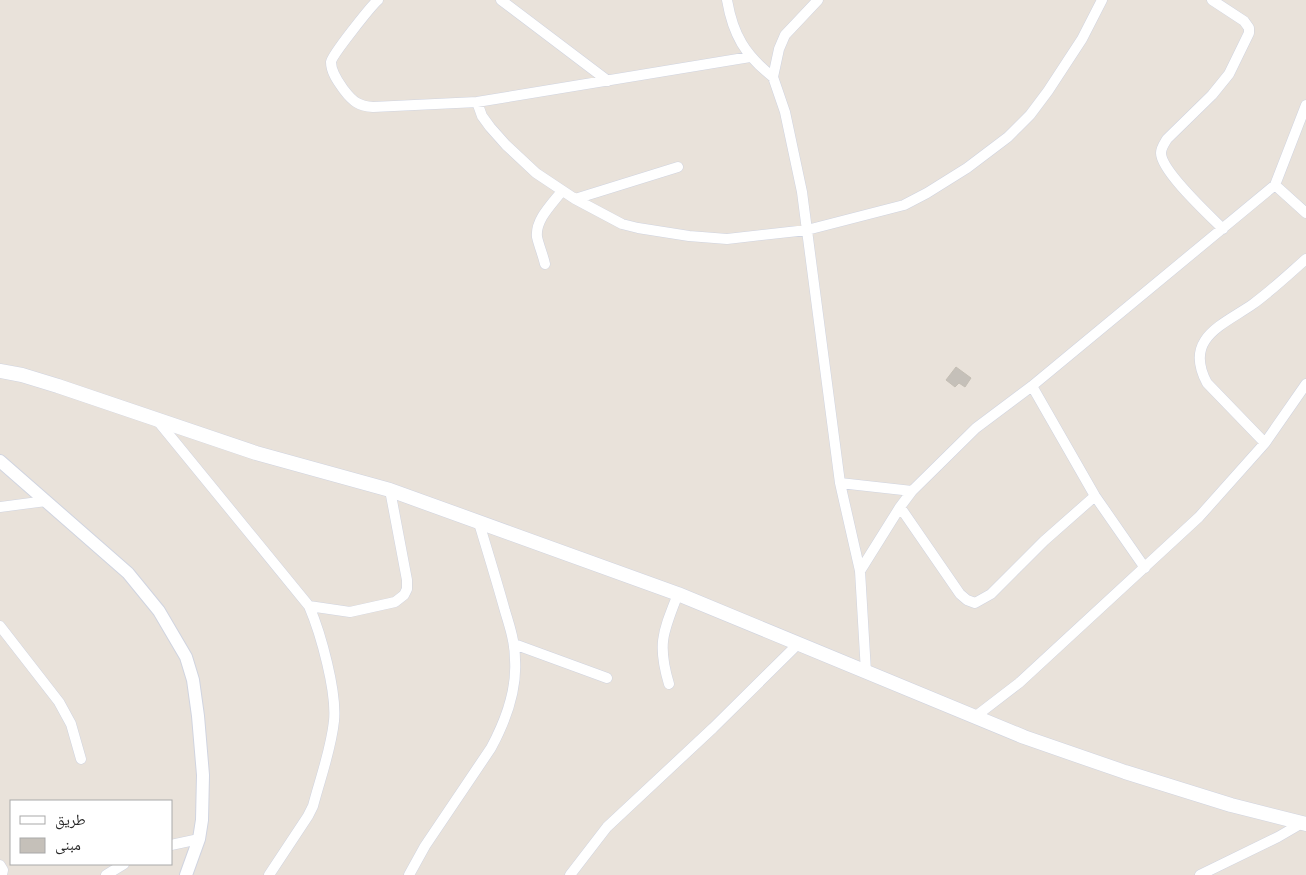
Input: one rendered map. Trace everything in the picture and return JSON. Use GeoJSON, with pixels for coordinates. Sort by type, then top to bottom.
{"type":"FeatureCollection","features":[{"type":"Feature","properties":{"kind":"main road"},"geometry":{"type":"LineString","coordinates":[[0,372],[45,382],[256,453],[390,490],[479,524],[678,594],[1024,737],[1125,772],[1231,805],[1304,823]]}},
{"type":"Feature","properties":{"kind":"street"},"geometry":{"type":"LineString","coordinates":[[378,0],[337,51],[331,62],[334,74],[352,100],[363,106],[477,102],[750,57]]}},
{"type":"Feature","properties":{"kind":"street"},"geometry":{"type":"LineString","coordinates":[[501,0],[608,81]]}},
{"type":"Feature","properties":{"kind":"street"},"geometry":{"type":"LineString","coordinates":[[726,0],[735,32],[750,57],[758,66],[773,77]]}},
{"type":"Feature","properties":{"kind":"street"},"geometry":{"type":"LineString","coordinates":[[818,0],[786,35],[779,49],[773,77],[786,112],[802,192],[840,483],[860,571],[866,672]]}},
{"type":"Feature","properties":{"kind":"street"},"geometry":{"type":"LineString","coordinates":[[477,102],[482,116],[506,145],[536,174],[575,200],[622,224],[689,236],[727,239],[807,230],[904,205],[967,168],[1008,137],[1030,115],[1048,91],[1082,39],[1102,0]]}},
{"type":"Feature","properties":{"kind":"street"},"geometry":{"type":"LineString","coordinates":[[1212,0],[1244,21],[1250,28],[1249,33],[1229,74],[1212,95],[1167,139],[1160,152],[1164,166],[1223,229]]}},
{"type":"Feature","properties":{"kind":"street"},"geometry":{"type":"LineString","coordinates":[[860,571],[912,491],[976,428],[1032,386],[1275,186],[1306,105]]}},
{"type":"Feature","properties":{"kind":"street"},"geometry":{"type":"LineString","coordinates":[[575,200],[678,167]]}},
{"type":"Feature","properties":{"kind":"street"},"geometry":{"type":"LineString","coordinates":[[1275,186],[1306,213]]}},
{"type":"Feature","properties":{"kind":"street"},"geometry":{"type":"LineString","coordinates":[[545,264],[537,236],[538,226],[545,213],[562,192]]}},
{"type":"Feature","properties":{"kind":"street"},"geometry":{"type":"LineString","coordinates":[[1265,443],[1206,383],[1201,373],[1200,352],[1204,342],[1214,329],[1253,304],[1306,259]]}},
{"type":"Feature","properties":{"kind":"street"},"geometry":{"type":"LineString","coordinates":[[976,716],[1020,683],[1199,517],[1265,443],[1306,384]]}},
{"type":"Feature","properties":{"kind":"street"},"geometry":{"type":"LineString","coordinates":[[1032,386],[1095,496],[1145,568]]}},
{"type":"Feature","properties":{"kind":"street"},"geometry":{"type":"LineString","coordinates":[[157,419],[309,606],[334,691],[334,722],[313,806],[269,875]]}},
{"type":"Feature","properties":{"kind":"street"},"geometry":{"type":"LineString","coordinates":[[0,461],[120,564],[159,611],[186,657],[192,680],[202,753],[203,798],[202,820],[198,839],[186,875]]}},
{"type":"Feature","properties":{"kind":"street"},"geometry":{"type":"LineString","coordinates":[[840,483],[912,491]]}},
{"type":"Feature","properties":{"kind":"street"},"geometry":{"type":"LineString","coordinates":[[309,606],[355,612],[395,602],[404,594],[407,589],[406,580],[390,490]]}},
{"type":"Feature","properties":{"kind":"street"},"geometry":{"type":"LineString","coordinates":[[900,507],[960,594],[966,600],[975,603],[991,594],[1044,541],[1095,496]]}},
{"type":"Feature","properties":{"kind":"street"},"geometry":{"type":"LineString","coordinates":[[0,507],[46,501]]}},
{"type":"Feature","properties":{"kind":"street"},"geometry":{"type":"LineString","coordinates":[[409,875],[425,846],[483,760],[498,734],[515,678],[514,644],[479,524]]}},
{"type":"Feature","properties":{"kind":"street"},"geometry":{"type":"LineString","coordinates":[[669,684],[663,664],[662,641],[666,624],[678,594]]}},
{"type":"Feature","properties":{"kind":"street"},"geometry":{"type":"LineString","coordinates":[[0,626],[62,707],[71,724],[80,759]]}},
{"type":"Feature","properties":{"kind":"street"},"geometry":{"type":"LineString","coordinates":[[514,644],[607,678]]}},
{"type":"Feature","properties":{"kind":"street"},"geometry":{"type":"LineString","coordinates":[[570,875],[607,827],[713,728],[798,644]]}},
{"type":"Feature","properties":{"kind":"street"},"geometry":{"type":"LineString","coordinates":[[1200,875],[1304,823]]}},
{"type":"Feature","properties":{"kind":"street"},"geometry":{"type":"LineString","coordinates":[[172,846],[198,839]]}},
{"type":"Feature","properties":{"kind":"street"},"geometry":{"type":"LineString","coordinates":[[0,865],[3,870],[2,875]]}},
{"type":"Feature","properties":{"kind":"street"},"geometry":{"type":"LineString","coordinates":[[106,875],[122,865]]}},
{"type":"Feature","properties":{"kind":"building"},"geometry":{"type":"Polygon","coordinates":[[[956,367],[971,378],[965,387],[959,383],[955,387],[946,380],[956,367]]]}}]}
